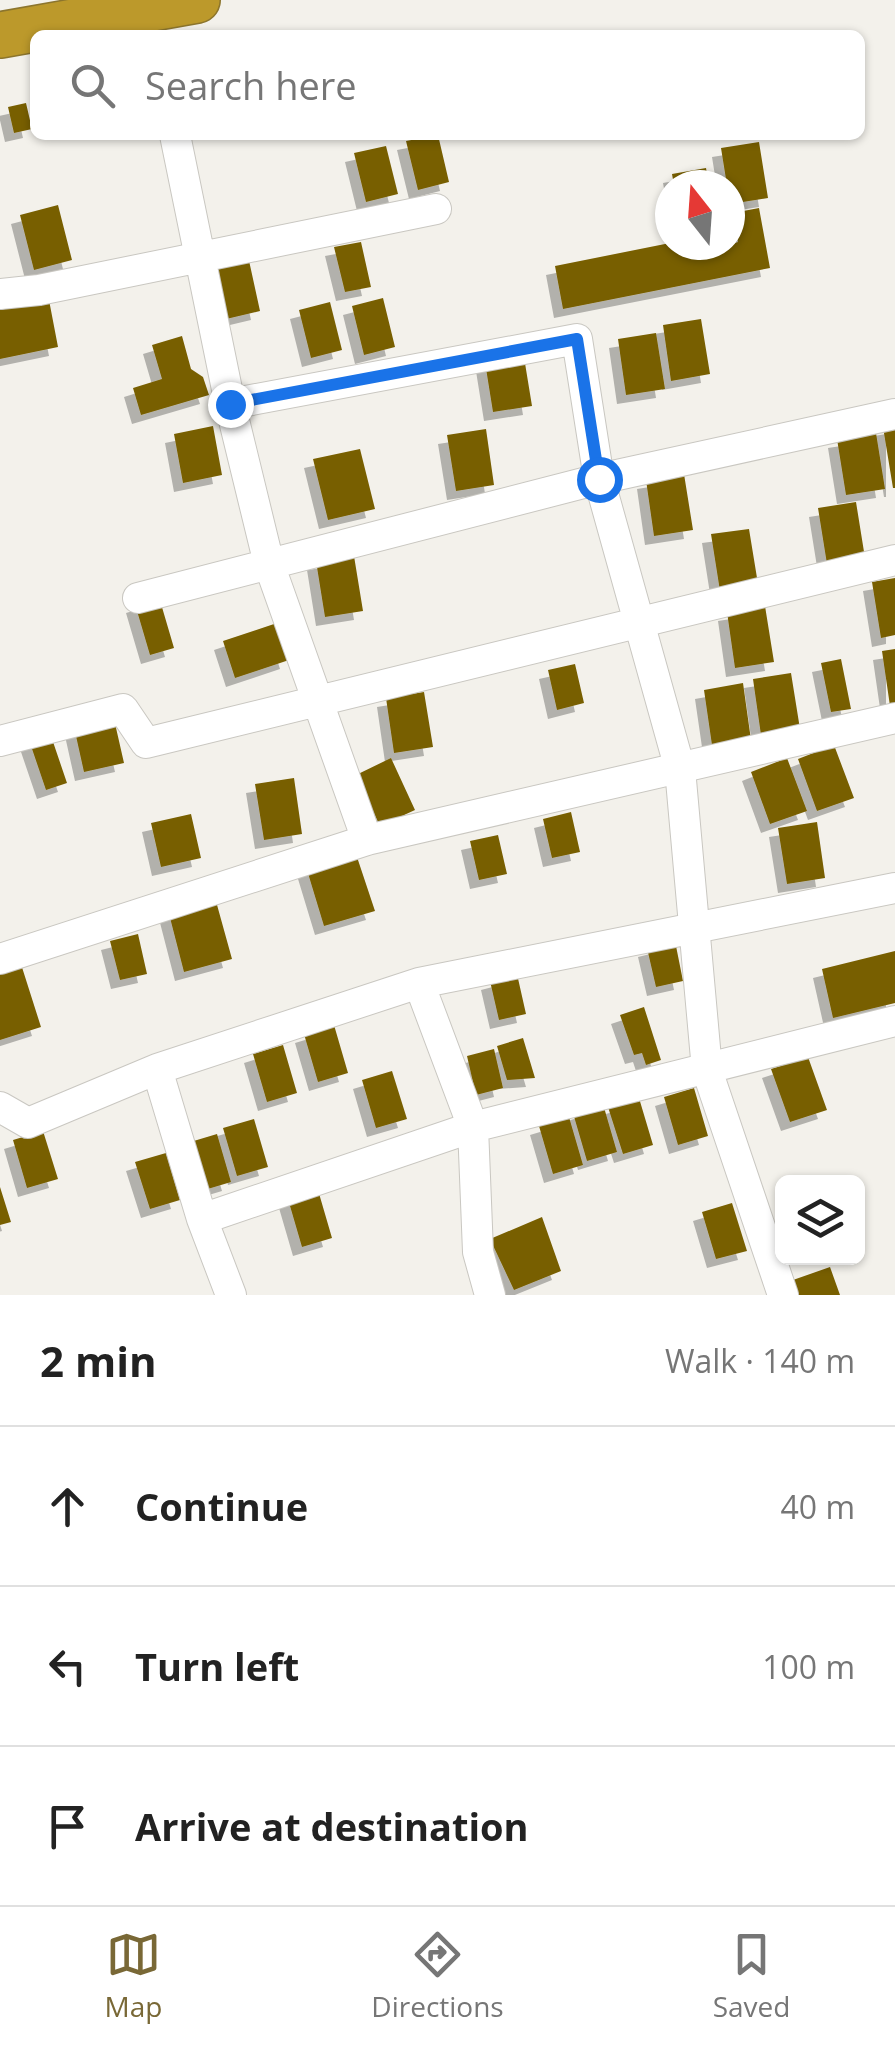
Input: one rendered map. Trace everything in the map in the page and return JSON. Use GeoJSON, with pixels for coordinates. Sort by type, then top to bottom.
{"type":"FeatureCollection","features":[{"type":"Feature","properties":{"kind":"highway"},"geometry":{"type":"LineString","coordinates":[[58,30],[150,22],[197,0]]}},
{"type":"Feature","properties":{"kind":"highway"},"geometry":{"type":"LineString","coordinates":[[0,35],[30,32]]}},
{"type":"Feature","properties":{"kind":"street"},"geometry":{"type":"LineString","coordinates":[[176,140],[230,404],[269,564],[367,840]]}},
{"type":"Feature","properties":{"kind":"street"},"geometry":{"type":"LineString","coordinates":[[0,294],[436,209]]}},
{"type":"Feature","properties":{"kind":"street"},"geometry":{"type":"LineString","coordinates":[[230,404],[577,339],[599,479],[680,769],[707,1070],[783,1295]]}},
{"type":"Feature","properties":{"kind":"street"},"geometry":{"type":"LineString","coordinates":[[138,598],[599,479],[895,414]]}},
{"type":"Feature","properties":{"kind":"street"},"geometry":{"type":"LineString","coordinates":[[0,742],[123,709],[146,742],[895,560]]}},
{"type":"Feature","properties":{"kind":"street"},"geometry":{"type":"LineString","coordinates":[[0,959],[367,840],[895,718]]}},
{"type":"Feature","properties":{"kind":"street"},"geometry":{"type":"LineString","coordinates":[[0,1107],[28,1123],[157,1069],[419,983],[895,888]]}},
{"type":"Feature","properties":{"kind":"street"},"geometry":{"type":"LineString","coordinates":[[419,983],[473,1127],[478,1252],[490,1295]]}},
{"type":"Feature","properties":{"kind":"street"},"geometry":{"type":"LineString","coordinates":[[202,1219],[473,1127],[895,1021]]}},
{"type":"Feature","properties":{"kind":"street"},"geometry":{"type":"LineString","coordinates":[[157,1069],[202,1219],[231,1295]]}},
{"type":"Feature","properties":{"kind":"building"},"geometry":{"type":"Polygon","coordinates":[[[26,103],[30,129],[14,133],[8,107],[26,103]]]}},
{"type":"Feature","properties":{"kind":"building"},"geometry":{"type":"Polygon","coordinates":[[[439,140],[449,182],[418,190],[406,141],[439,140]]]}},
{"type":"Feature","properties":{"kind":"building"},"geometry":{"type":"Polygon","coordinates":[[[759,142],[768,198],[745,202],[745,170],[725,170],[721,148],[759,142]]]}},
{"type":"Feature","properties":{"kind":"building"},"geometry":{"type":"Polygon","coordinates":[[[386,146],[398,194],[366,202],[354,153],[386,146]]]}},
{"type":"Feature","properties":{"kind":"building"},"geometry":{"type":"Polygon","coordinates":[[[58,205],[72,260],[34,270],[20,215],[58,205]]]}},
{"type":"Feature","properties":{"kind":"building"},"geometry":{"type":"Polygon","coordinates":[[[759,208],[770,268],[563,309],[555,266],[655,246],[655,260],[745,260],[745,211],[759,208]]]}},
{"type":"Feature","properties":{"kind":"building"},"geometry":{"type":"Polygon","coordinates":[[[361,242],[371,287],[345,292],[334,247],[361,242]]]}},
{"type":"Feature","properties":{"kind":"building"},"geometry":{"type":"Polygon","coordinates":[[[248,256],[260,311],[222,320],[210,265],[248,256]]]}},
{"type":"Feature","properties":{"kind":"building"},"geometry":{"type":"Polygon","coordinates":[[[383,298],[395,347],[364,355],[352,306],[383,298]]]}},
{"type":"Feature","properties":{"kind":"building"},"geometry":{"type":"Polygon","coordinates":[[[49,300],[58,347],[0,359],[0,310],[49,300]]]}},
{"type":"Feature","properties":{"kind":"building"},"geometry":{"type":"Polygon","coordinates":[[[330,302],[342,350],[311,358],[299,310],[330,302]]]}},
{"type":"Feature","properties":{"kind":"building"},"geometry":{"type":"Polygon","coordinates":[[[701,319],[710,374],[671,381],[663,325],[701,319]]]}},
{"type":"Feature","properties":{"kind":"building"},"geometry":{"type":"Polygon","coordinates":[[[656,333],[665,389],[626,395],[618,339],[656,333]]]}},
{"type":"Feature","properties":{"kind":"building"},"geometry":{"type":"Polygon","coordinates":[[[182,336],[191,369],[203,377],[209,395],[141,415],[133,388],[162,379],[152,345],[182,336]]]}},
{"type":"Feature","properties":{"kind":"building"},"geometry":{"type":"Polygon","coordinates":[[[523,351],[532,406],[493,412],[484,356],[523,351]]]}},
{"type":"Feature","properties":{"kind":"building"},"geometry":{"type":"Polygon","coordinates":[[[895,425],[895,488],[893,488],[883,427],[895,425]]]}},
{"type":"Feature","properties":{"kind":"building"},"geometry":{"type":"Polygon","coordinates":[[[213,426],[222,475],[183,483],[174,434],[213,426]]]}},
{"type":"Feature","properties":{"kind":"building"},"geometry":{"type":"Polygon","coordinates":[[[486,429],[494,485],[456,491],[447,435],[486,429]]]}},
{"type":"Feature","properties":{"kind":"building"},"geometry":{"type":"Polygon","coordinates":[[[876,433],[885,489],[846,495],[837,439],[876,433]]]}},
{"type":"Feature","properties":{"kind":"building"},"geometry":{"type":"Polygon","coordinates":[[[360,449],[375,509],[328,520],[313,459],[360,449]]]}},
{"type":"Feature","properties":{"kind":"building"},"geometry":{"type":"Polygon","coordinates":[[[684,474],[693,530],[654,536],[646,480],[684,474]]]}},
{"type":"Feature","properties":{"kind":"building"},"geometry":{"type":"Polygon","coordinates":[[[856,502],[865,558],[827,564],[818,508],[856,502]]]}},
{"type":"Feature","properties":{"kind":"building"},"geometry":{"type":"Polygon","coordinates":[[[749,529],[758,584],[720,591],[711,534],[749,529]]]}},
{"type":"Feature","properties":{"kind":"building"},"geometry":{"type":"Polygon","coordinates":[[[354,556],[363,611],[325,617],[316,561],[354,556]]]}},
{"type":"Feature","properties":{"kind":"building"},"geometry":{"type":"Polygon","coordinates":[[[895,578],[895,635],[881,638],[872,582],[895,578]]]}},
{"type":"Feature","properties":{"kind":"building"},"geometry":{"type":"Polygon","coordinates":[[[159,597],[174,648],[150,655],[135,604],[159,597]]]}},
{"type":"Feature","properties":{"kind":"building"},"geometry":{"type":"Polygon","coordinates":[[[765,606],[774,662],[735,668],[727,612],[765,606]]]}},
{"type":"Feature","properties":{"kind":"building"},"geometry":{"type":"Polygon","coordinates":[[[277,623],[289,660],[235,678],[223,641],[277,623]]]}},
{"type":"Feature","properties":{"kind":"building"},"geometry":{"type":"Polygon","coordinates":[[[895,649],[895,706],[890,706],[882,651],[895,649]]]}},
{"type":"Feature","properties":{"kind":"building"},"geometry":{"type":"Polygon","coordinates":[[[841,659],[851,709],[831,712],[821,663],[841,659]]]}},
{"type":"Feature","properties":{"kind":"building"},"geometry":{"type":"Polygon","coordinates":[[[575,664],[584,703],[557,710],[548,670],[575,664]]]}},
{"type":"Feature","properties":{"kind":"building"},"geometry":{"type":"Polygon","coordinates":[[[791,673],[800,729],[761,735],[753,679],[791,673]]]}},
{"type":"Feature","properties":{"kind":"building"},"geometry":{"type":"Polygon","coordinates":[[[743,683],[751,740],[712,745],[704,690],[743,683]]]}},
{"type":"Feature","properties":{"kind":"building"},"geometry":{"type":"Polygon","coordinates":[[[424,692],[433,747],[394,753],[386,698],[424,692]]]}},
{"type":"Feature","properties":{"kind":"building"},"geometry":{"type":"Polygon","coordinates":[[[114,719],[124,763],[84,772],[74,727],[114,719]]]}},
{"type":"Feature","properties":{"kind":"building"},"geometry":{"type":"Polygon","coordinates":[[[50,733],[67,783],[46,790],[29,740],[50,733]]]}},
{"type":"Feature","properties":{"kind":"building"},"geometry":{"type":"Polygon","coordinates":[[[834,745],[854,798],[817,811],[798,759],[834,745]]]}},
{"type":"Feature","properties":{"kind":"building"},"geometry":{"type":"Polygon","coordinates":[[[391,758],[415,810],[380,826],[356,775],[391,758]]]}},
{"type":"Feature","properties":{"kind":"building"},"geometry":{"type":"Polygon","coordinates":[[[787,758],[807,811],[770,824],[751,772],[787,758]]]}},
{"type":"Feature","properties":{"kind":"building"},"geometry":{"type":"Polygon","coordinates":[[[294,778],[302,834],[264,840],[255,784],[294,778]]]}},
{"type":"Feature","properties":{"kind":"building"},"geometry":{"type":"Polygon","coordinates":[[[571,812],[580,852],[552,858],[543,819],[571,812]]]}},
{"type":"Feature","properties":{"kind":"building"},"geometry":{"type":"Polygon","coordinates":[[[191,814],[201,858],[161,867],[151,823],[191,814]]]}},
{"type":"Feature","properties":{"kind":"building"},"geometry":{"type":"Polygon","coordinates":[[[817,822],[825,878],[787,884],[778,828],[817,822]]]}},
{"type":"Feature","properties":{"kind":"building"},"geometry":{"type":"Polygon","coordinates":[[[498,835],[507,874],[479,880],[470,841],[498,835]]]}},
{"type":"Feature","properties":{"kind":"building"},"geometry":{"type":"Polygon","coordinates":[[[354,848],[375,911],[324,926],[304,860],[354,848]]]}},
{"type":"Feature","properties":{"kind":"building"},"geometry":{"type":"Polygon","coordinates":[[[214,894],[232,959],[184,972],[167,906],[214,894]]]}},
{"type":"Feature","properties":{"kind":"building"},"geometry":{"type":"Polygon","coordinates":[[[138,934],[147,974],[120,980],[110,941],[138,934]]]}},
{"type":"Feature","properties":{"kind":"building"},"geometry":{"type":"Polygon","coordinates":[[[675,941],[683,981],[656,987],[647,948],[675,941]]]}},
{"type":"Feature","properties":{"kind":"building"},"geometry":{"type":"Polygon","coordinates":[[[895,951],[895,1003],[833,1018],[822,969],[895,951]]]}},
{"type":"Feature","properties":{"kind":"building"},"geometry":{"type":"Polygon","coordinates":[[[20,961],[41,1027],[0,1040],[0,967],[20,961]]]}},
{"type":"Feature","properties":{"kind":"building"},"geometry":{"type":"Polygon","coordinates":[[[517,974],[526,1014],[499,1020],[490,981],[517,974]]]}},
{"type":"Feature","properties":{"kind":"building"},"geometry":{"type":"Polygon","coordinates":[[[644,1007],[661,1060],[646,1065],[642,1053],[634,1055],[620,1015],[644,1007]]]}},
{"type":"Feature","properties":{"kind":"building"},"geometry":{"type":"Polygon","coordinates":[[[334,1025],[348,1073],[318,1082],[304,1034],[334,1025]]]}},
{"type":"Feature","properties":{"kind":"building"},"geometry":{"type":"Polygon","coordinates":[[[523,1038],[535,1078],[507,1080],[497,1046],[523,1038]]]}},
{"type":"Feature","properties":{"kind":"building"},"geometry":{"type":"Polygon","coordinates":[[[283,1045],[297,1093],[267,1102],[253,1054],[283,1045]]]}},
{"type":"Feature","properties":{"kind":"building"},"geometry":{"type":"Polygon","coordinates":[[[494,1049],[503,1088],[476,1095],[467,1056],[494,1049]]]}},
{"type":"Feature","properties":{"kind":"building"},"geometry":{"type":"Polygon","coordinates":[[[808,1057],[827,1110],[790,1122],[771,1069],[808,1057]]]}},
{"type":"Feature","properties":{"kind":"building"},"geometry":{"type":"Polygon","coordinates":[[[392,1071],[407,1119],[376,1128],[362,1080],[392,1071]]]}},
{"type":"Feature","properties":{"kind":"building"},"geometry":{"type":"Polygon","coordinates":[[[694,1088],[708,1136],[678,1145],[664,1097],[694,1088]]]}},
{"type":"Feature","properties":{"kind":"building"},"geometry":{"type":"Polygon","coordinates":[[[639,1098],[653,1145],[623,1154],[608,1107],[639,1098]]]}},
{"type":"Feature","properties":{"kind":"building"},"geometry":{"type":"Polygon","coordinates":[[[603,1104],[617,1152],[587,1161],[573,1113],[603,1104]]]}},
{"type":"Feature","properties":{"kind":"building"},"geometry":{"type":"Polygon","coordinates":[[[569,1117],[583,1165],[553,1174],[539,1126],[569,1117]]]}},
{"type":"Feature","properties":{"kind":"building"},"geometry":{"type":"Polygon","coordinates":[[[254,1119],[268,1167],[237,1176],[223,1128],[254,1119]]]}},
{"type":"Feature","properties":{"kind":"building"},"geometry":{"type":"Polygon","coordinates":[[[43,1131],[58,1179],[27,1188],[13,1140],[43,1131]]]}},
{"type":"Feature","properties":{"kind":"building"},"geometry":{"type":"Polygon","coordinates":[[[217,1134],[231,1182],[201,1191],[187,1143],[217,1134]]]}},
{"type":"Feature","properties":{"kind":"building"},"geometry":{"type":"Polygon","coordinates":[[[166,1153],[180,1200],[150,1209],[135,1162],[166,1153]]]}},
{"type":"Feature","properties":{"kind":"building"},"geometry":{"type":"Polygon","coordinates":[[[0,1187],[11,1222],[0,1225],[0,1187]]]}},
{"type":"Feature","properties":{"kind":"building"},"geometry":{"type":"Polygon","coordinates":[[[318,1190],[332,1238],[302,1247],[288,1199],[318,1190]]]}},
{"type":"Feature","properties":{"kind":"building"},"geometry":{"type":"Polygon","coordinates":[[[732,1203],[747,1251],[716,1259],[702,1212],[732,1203]]]}},
{"type":"Feature","properties":{"kind":"building"},"geometry":{"type":"Polygon","coordinates":[[[542,1217],[561,1271],[514,1290],[490,1239],[542,1217]]]}},
{"type":"Feature","properties":{"kind":"building"},"geometry":{"type":"Polygon","coordinates":[[[830,1267],[840,1295],[799,1295],[793,1280],[830,1267]]]}},
{"type":"Feature","properties":{"kind":"route"},"geometry":{"type":"LineString","coordinates":[[230,404],[577,339],[599,479]]}}]}
